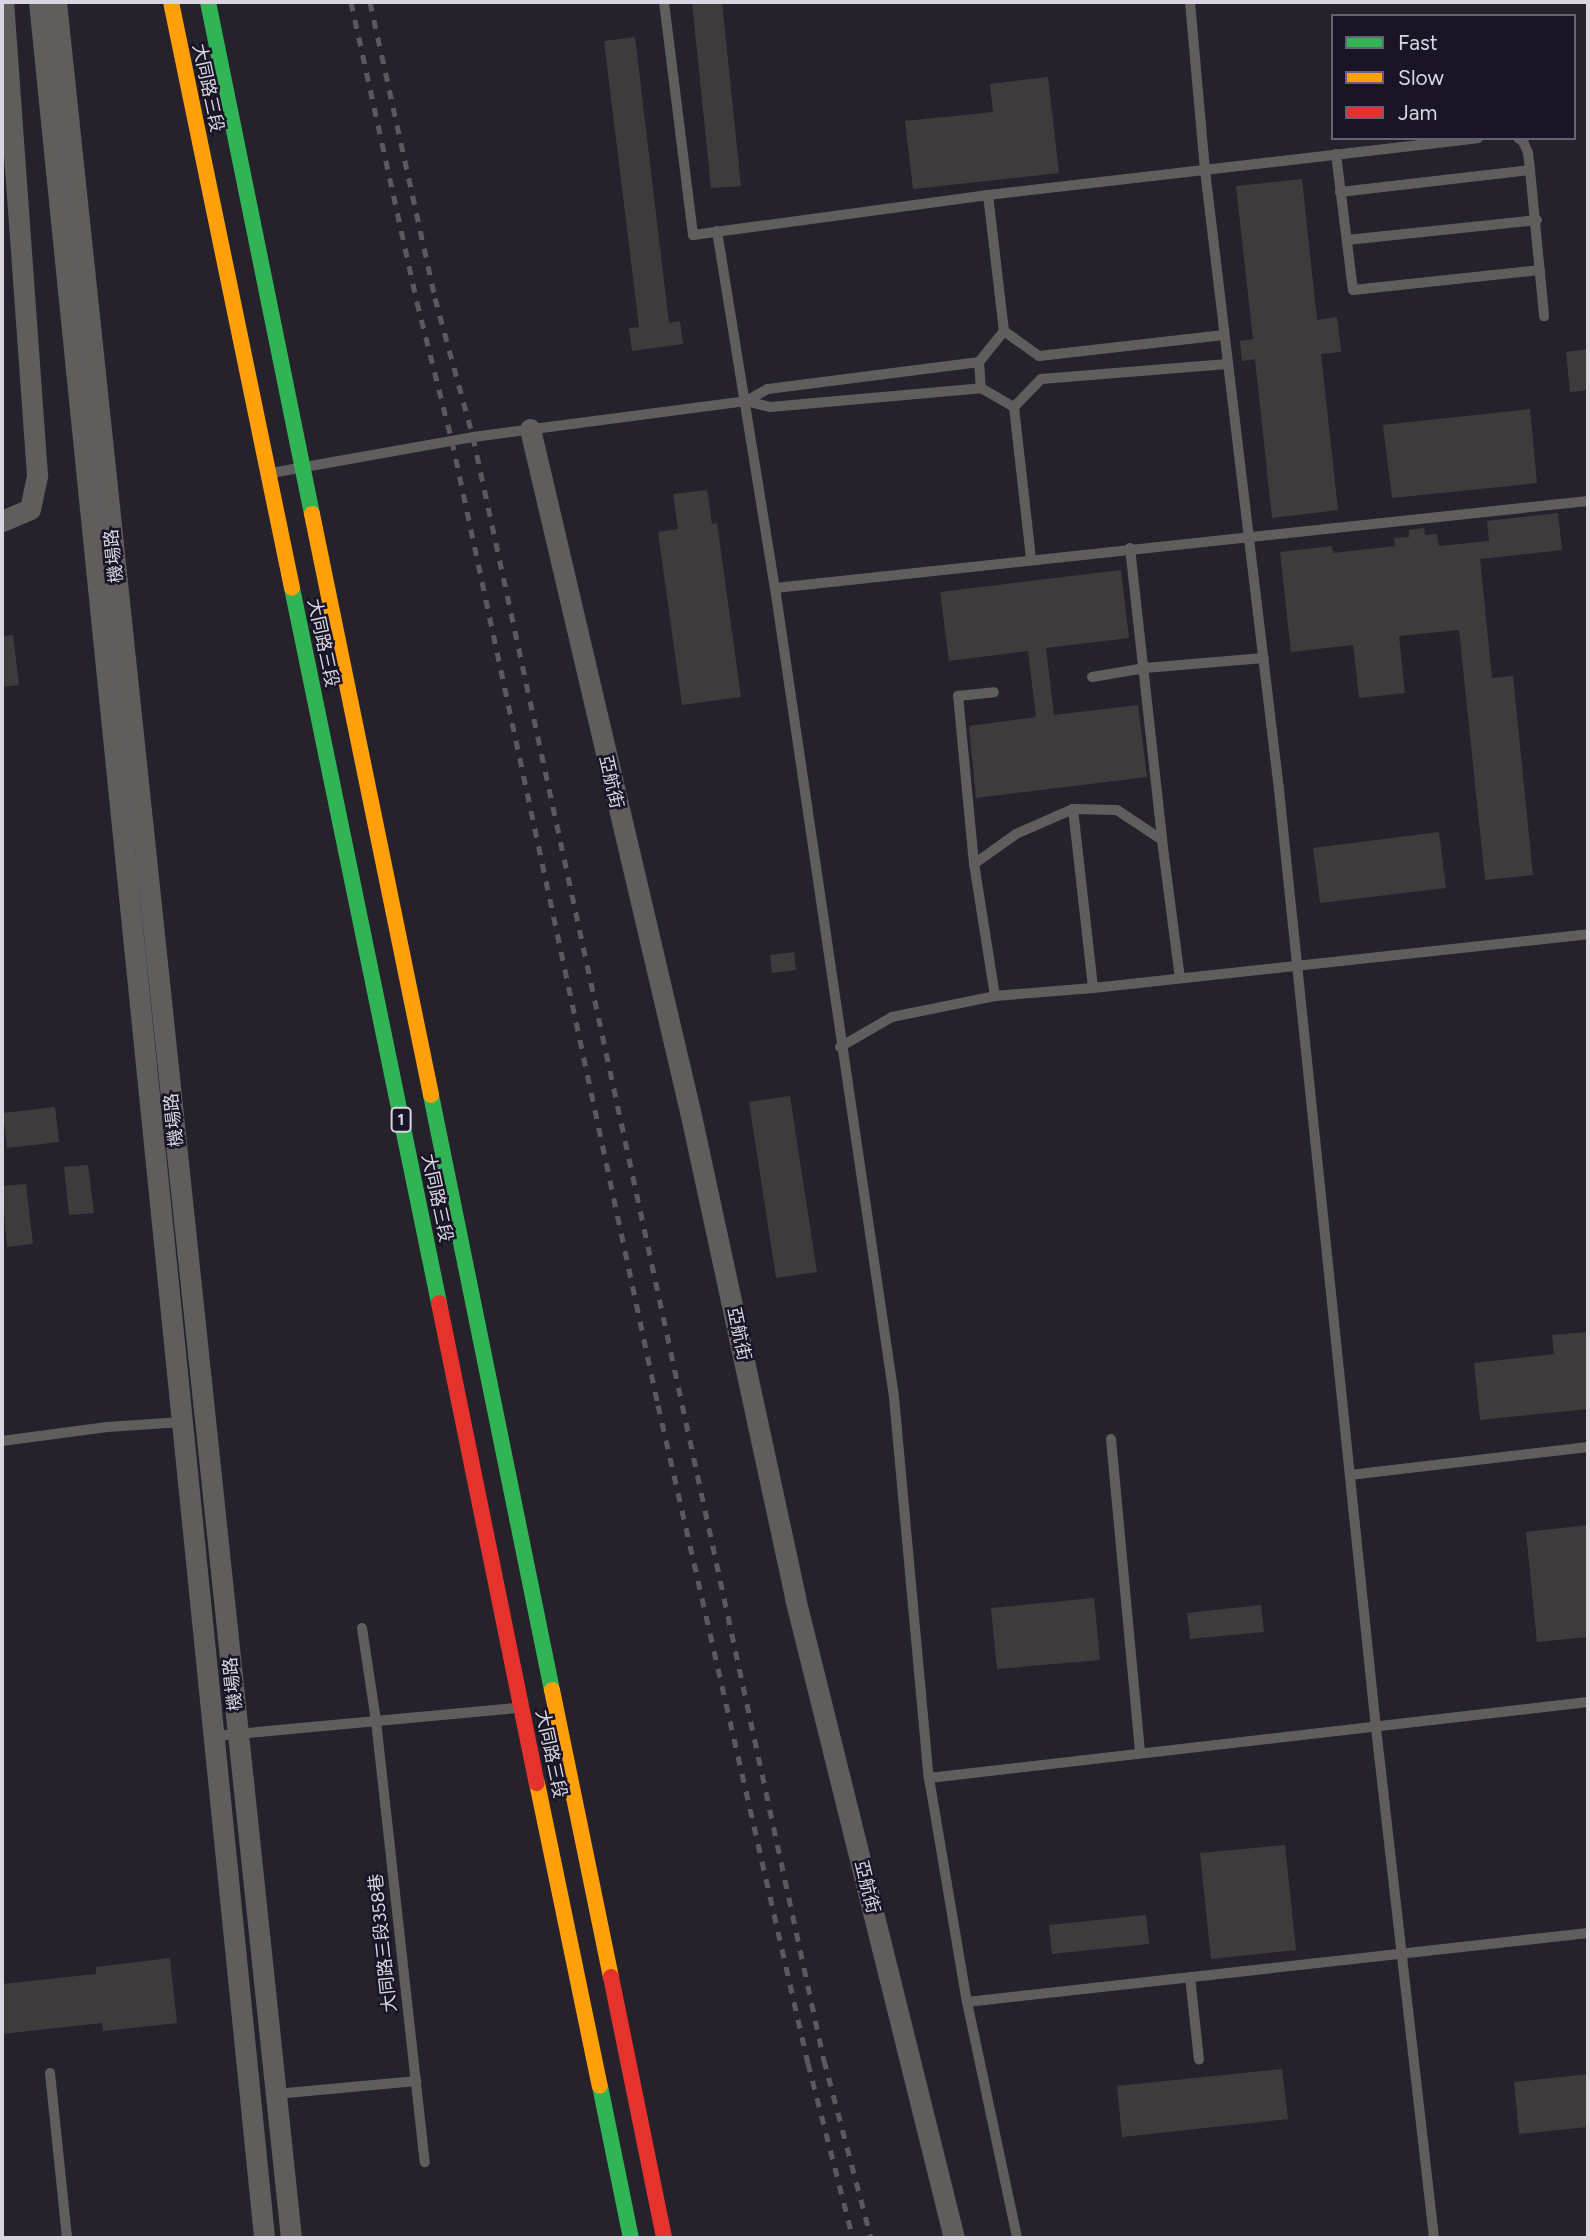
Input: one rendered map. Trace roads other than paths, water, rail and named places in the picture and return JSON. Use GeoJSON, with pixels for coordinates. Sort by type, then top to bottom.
{"type":"FeatureCollection","features":[{"type":"Feature","properties":{"kind":"main road","name":"大同路三段"},"geometry":{"type":"LineString","coordinates":[[171,2],[268,473],[538,1706],[664,2238]]}},
{"type":"Feature","properties":{"kind":"main road","name":"大同路三段"},"geometry":{"type":"LineString","coordinates":[[208,2],[302,467],[538,1706],[631,2238]]}},
{"type":"Feature","properties":{"kind":"street"},"geometry":{"type":"LineString","coordinates":[[2,521],[30,509],[37,475],[3,2]]}},
{"type":"Feature","properties":{"kind":"street","name":"機場路"},"geometry":{"type":"LineString","coordinates":[[38,2],[264,2238]]}},
{"type":"Feature","properties":{"kind":"street","name":"機場路"},"geometry":{"type":"LineString","coordinates":[[56,2],[291,2238]]}},
{"type":"Feature","properties":{"kind":"street","name":"亞航街"},"geometry":{"type":"LineString","coordinates":[[530,429],[690,1111],[795,1598],[954,2238]]}},
{"type":"Feature","properties":{"kind":"lane"},"geometry":{"type":"LineString","coordinates":[[664,2],[693,235],[988,195],[1460,140]]}},
{"type":"Feature","properties":{"kind":"lane"},"geometry":{"type":"LineString","coordinates":[[1190,2],[1205,170],[1264,658],[1376,1728],[1434,2238]]}},
{"type":"Feature","properties":{"kind":"lane"},"geometry":{"type":"LineString","coordinates":[[1521,140],[1528,153],[1531,170],[1544,316]]}},
{"type":"Feature","properties":{"kind":"lane"},"geometry":{"type":"LineString","coordinates":[[1336,154],[1353,290],[1540,270]]}},
{"type":"Feature","properties":{"kind":"lane"},"geometry":{"type":"LineString","coordinates":[[1340,192],[1531,170]]}},
{"type":"Feature","properties":{"kind":"lane"},"geometry":{"type":"LineString","coordinates":[[981,388],[979,362],[1004,331],[988,195]]}},
{"type":"Feature","properties":{"kind":"lane"},"geometry":{"type":"LineString","coordinates":[[1347,240],[1537,220]]}},
{"type":"Feature","properties":{"kind":"lane"},"geometry":{"type":"LineString","coordinates":[[717,231],[775,588],[840,1047],[894,1396],[929,1777],[967,2002],[1017,2238]]}},
{"type":"Feature","properties":{"kind":"lane"},"geometry":{"type":"LineString","coordinates":[[1004,331],[1039,356],[1224,335]]}},
{"type":"Feature","properties":{"kind":"lane"},"geometry":{"type":"LineString","coordinates":[[1039,356],[1041,379]]}},
{"type":"Feature","properties":{"kind":"lane"},"geometry":{"type":"LineString","coordinates":[[268,473],[530,429],[746,401],[768,389],[979,362]]}},
{"type":"Feature","properties":{"kind":"lane"},"geometry":{"type":"LineString","coordinates":[[1014,407],[1041,379],[1227,363]]}},
{"type":"Feature","properties":{"kind":"lane"},"geometry":{"type":"LineString","coordinates":[[746,401],[770,407],[981,388],[1014,407]]}},
{"type":"Feature","properties":{"kind":"lane"},"geometry":{"type":"LineString","coordinates":[[1014,407],[1031,559]]}},
{"type":"Feature","properties":{"kind":"lane"},"geometry":{"type":"LineString","coordinates":[[775,588],[1588,501]]}},
{"type":"Feature","properties":{"kind":"lane"},"geometry":{"type":"LineString","coordinates":[[1130,548],[1180,978]]}},
{"type":"Feature","properties":{"kind":"lane"},"geometry":{"type":"LineString","coordinates":[[1092,677],[1144,668],[1264,658]]}},
{"type":"Feature","properties":{"kind":"lane"},"geometry":{"type":"LineString","coordinates":[[994,692],[958,696],[974,864],[995,996]]}},
{"type":"Feature","properties":{"kind":"lane"},"geometry":{"type":"LineString","coordinates":[[974,864],[1016,834],[1073,808],[1117,810],[1162,840]]}},
{"type":"Feature","properties":{"kind":"lane"},"geometry":{"type":"LineString","coordinates":[[1073,808],[1093,988]]}},
{"type":"Feature","properties":{"kind":"lane"},"geometry":{"type":"LineString","coordinates":[[840,1047],[892,1017],[995,996],[1093,988],[1588,934]]}},
{"type":"Feature","properties":{"kind":"lane"},"geometry":{"type":"LineString","coordinates":[[2,1441],[107,1427],[182,1422]]}},
{"type":"Feature","properties":{"kind":"lane"},"geometry":{"type":"LineString","coordinates":[[1111,1439],[1140,1752]]}},
{"type":"Feature","properties":{"kind":"lane"},"geometry":{"type":"LineString","coordinates":[[1350,1475],[1588,1447]]}},
{"type":"Feature","properties":{"kind":"lane","name":"大同路三段358巷"},"geometry":{"type":"LineString","coordinates":[[362,1628],[376,1721],[425,2162]]}},
{"type":"Feature","properties":{"kind":"lane"},"geometry":{"type":"LineString","coordinates":[[929,1777],[1588,1702]]}},
{"type":"Feature","properties":{"kind":"lane"},"geometry":{"type":"LineString","coordinates":[[215,1736],[538,1706]]}},
{"type":"Feature","properties":{"kind":"lane"},"geometry":{"type":"LineString","coordinates":[[967,2002],[1588,1933]]}},
{"type":"Feature","properties":{"kind":"lane"},"geometry":{"type":"LineString","coordinates":[[1191,1977],[1199,2060]]}},
{"type":"Feature","properties":{"kind":"lane"},"geometry":{"type":"LineString","coordinates":[[50,2073],[67,2238]]}},
{"type":"Feature","properties":{"kind":"lane"},"geometry":{"type":"LineString","coordinates":[[276,2094],[416,2081]]}},
{"type":"Feature","properties":{"kind":"railway"},"geometry":{"type":"LineString","coordinates":[[351,2],[417,302],[452,441],[658,1405],[808,2063],[853,2238]]}},
{"type":"Feature","properties":{"kind":"railway"},"geometry":{"type":"LineString","coordinates":[[370,2],[435,298],[473,437],[824,2060],[871,2238]]}}]}
